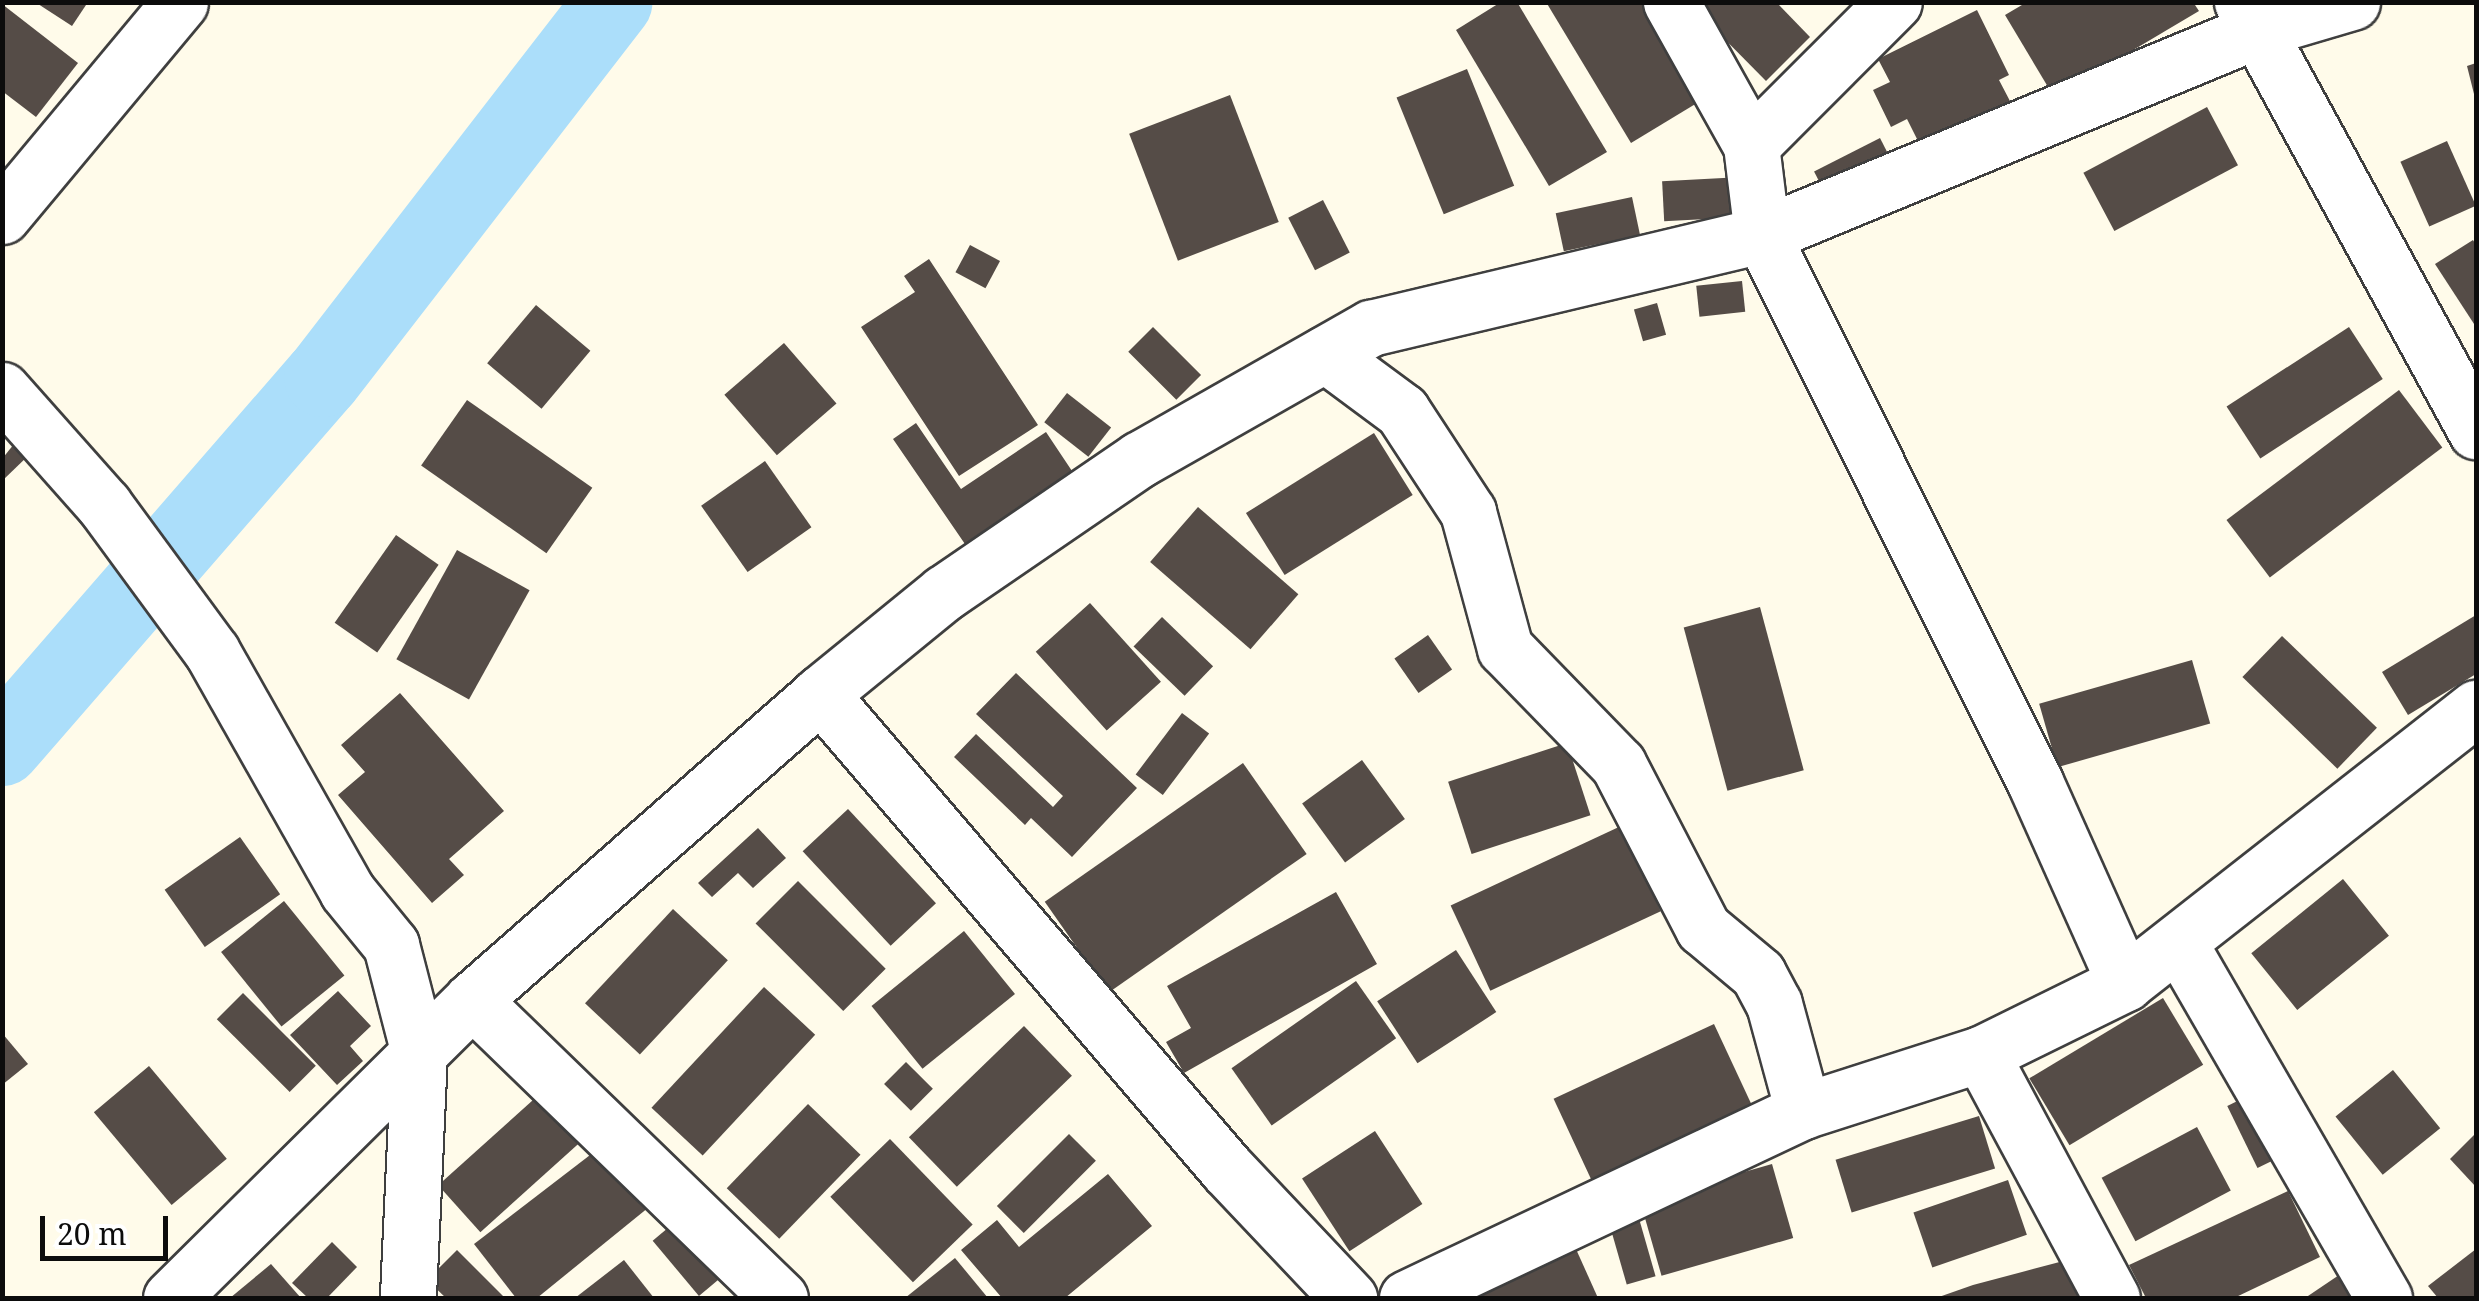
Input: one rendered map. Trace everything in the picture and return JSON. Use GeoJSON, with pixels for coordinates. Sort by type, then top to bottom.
{"type":"FeatureCollection","features":[{"type":"Feature","properties":{"kind":"street"},"geometry":{"type":"LineString","coordinates":[[2,216],[180,2]]}},
{"type":"Feature","properties":{"kind":"street"},"geometry":{"type":"LineString","coordinates":[[1671,2],[1751,145],[1762,235],[2035,782],[2124,983]]}},
{"type":"Feature","properties":{"kind":"street"},"geometry":{"type":"LineString","coordinates":[[1751,145],[1894,2]]}},
{"type":"Feature","properties":{"kind":"street"},"geometry":{"type":"LineString","coordinates":[[170,1298],[472,1000],[820,694],[944,593],[1140,458],[1372,328],[1762,235],[2251,16],[2352,2]]}},
{"type":"Feature","properties":{"kind":"street"},"geometry":{"type":"LineString","coordinates":[[2251,16],[2476,431]]}},
{"type":"Feature","properties":{"kind":"street"},"geometry":{"type":"LineString","coordinates":[[1325,354],[1402,412],[1468,512],[1505,648],[1529,680],[1576,716],[1618,764],[1703,928],[1758,974],[1774,1004],[1803,1112]]}},
{"type":"Feature","properties":{"kind":"street"},"geometry":{"type":"LineString","coordinates":[[2,390],[104,505],[212,652],[347,891],[391,945],[419,1053],[408,1298]]}},
{"type":"Feature","properties":{"kind":"street"},"geometry":{"type":"LineString","coordinates":[[820,694],[1226,1169],[1349,1298]]}},
{"type":"Feature","properties":{"kind":"street"},"geometry":{"type":"LineString","coordinates":[[1408,1298],[1803,1112],[1981,1054],[2124,983],[2476,708]]}},
{"type":"Feature","properties":{"kind":"street"},"geometry":{"type":"LineString","coordinates":[[2179,943],[2384,1298]]}},
{"type":"Feature","properties":{"kind":"street"},"geometry":{"type":"LineString","coordinates":[[472,1000],[780,1298]]}},
{"type":"Feature","properties":{"kind":"street"},"geometry":{"type":"LineString","coordinates":[[1981,1054],[2112,1298]]}},
{"type":"Feature","properties":{"kind":"building"},"geometry":{"type":"Polygon","coordinates":[[[35,2],[88,2],[72,26],[35,2]]]}},
{"type":"Feature","properties":{"kind":"building"},"geometry":{"type":"Polygon","coordinates":[[[1501,2],[1517,2],[1607,152],[1549,186],[1456,30],[1501,2]]]}},
{"type":"Feature","properties":{"kind":"building"},"geometry":{"type":"Polygon","coordinates":[[[1546,2],[1643,2],[1702,100],[1631,143],[1546,2]]]}},
{"type":"Feature","properties":{"kind":"building"},"geometry":{"type":"Polygon","coordinates":[[[1688,2],[1776,2],[1810,37],[1766,81],[1688,2]]]}},
{"type":"Feature","properties":{"kind":"building"},"geometry":{"type":"Polygon","coordinates":[[[2027,2],[2193,2],[2199,11],[2054,97],[2005,15],[2027,2]]]}},
{"type":"Feature","properties":{"kind":"building"},"geometry":{"type":"Polygon","coordinates":[[[2,4],[78,63],[36,117],[2,91],[2,4]]]}},
{"type":"Feature","properties":{"kind":"building"},"geometry":{"type":"Polygon","coordinates":[[[1977,10],[2009,75],[1999,80],[2011,103],[1921,147],[1907,119],[1891,127],[1873,90],[1890,82],[1878,59],[1977,10]]]}},
{"type":"Feature","properties":{"kind":"building"},"geometry":{"type":"Polygon","coordinates":[[[2476,63],[2476,98],[2475,98],[2467,66],[2476,63]]]}},
{"type":"Feature","properties":{"kind":"building"},"geometry":{"type":"Polygon","coordinates":[[[1467,69],[1514,186],[1444,214],[1397,97],[1467,69]]]}},
{"type":"Feature","properties":{"kind":"building"},"geometry":{"type":"Polygon","coordinates":[[[1230,95],[1279,222],[1178,261],[1129,134],[1230,95]]]}},
{"type":"Feature","properties":{"kind":"building"},"geometry":{"type":"Polygon","coordinates":[[[2207,107],[2238,165],[2114,231],[2083,173],[2207,107]]]}},
{"type":"Feature","properties":{"kind":"building"},"geometry":{"type":"Polygon","coordinates":[[[1880,138],[1897,171],[1831,205],[1814,172],[1880,138]]]}},
{"type":"Feature","properties":{"kind":"building"},"geometry":{"type":"Polygon","coordinates":[[[2447,141],[2476,206],[2429,227],[2400,162],[2447,141]]]}},
{"type":"Feature","properties":{"kind":"building"},"geometry":{"type":"Polygon","coordinates":[[[1742,177],[1744,217],[1664,221],[1662,181],[1742,177]]]}},
{"type":"Feature","properties":{"kind":"building"},"geometry":{"type":"Polygon","coordinates":[[[1632,197],[1640,235],[1564,251],[1556,213],[1632,197]]]}},
{"type":"Feature","properties":{"kind":"building"},"geometry":{"type":"Polygon","coordinates":[[[1323,200],[1350,253],[1315,270],[1288,218],[1323,200]]]}},
{"type":"Feature","properties":{"kind":"building"},"geometry":{"type":"Polygon","coordinates":[[[2473,240],[2476,245],[2476,327],[2435,264],[2473,240]]]}},
{"type":"Feature","properties":{"kind":"building"},"geometry":{"type":"Polygon","coordinates":[[[970,245],[1000,261],[985,288],[955,272],[970,245]]]}},
{"type":"Feature","properties":{"kind":"building"},"geometry":{"type":"Polygon","coordinates":[[[929,259],[1038,425],[959,476],[861,327],[915,292],[904,276],[929,259]]]}},
{"type":"Feature","properties":{"kind":"building"},"geometry":{"type":"Polygon","coordinates":[[[1742,281],[1745,312],[1699,317],[1696,286],[1742,281]]]}},
{"type":"Feature","properties":{"kind":"building"},"geometry":{"type":"Polygon","coordinates":[[[1657,303],[1666,335],[1643,341],[1634,310],[1657,303]]]}},
{"type":"Feature","properties":{"kind":"building"},"geometry":{"type":"Polygon","coordinates":[[[536,305],[590,351],[542,409],[487,363],[536,305]]]}},
{"type":"Feature","properties":{"kind":"building"},"geometry":{"type":"Polygon","coordinates":[[[1153,327],[1201,375],[1176,400],[1128,352],[1153,327]]]}},
{"type":"Feature","properties":{"kind":"building"},"geometry":{"type":"Polygon","coordinates":[[[2349,327],[2383,379],[2260,459],[2227,407],[2349,327]]]}},
{"type":"Feature","properties":{"kind":"building"},"geometry":{"type":"Polygon","coordinates":[[[784,343],[836,403],[777,455],[724,395],[784,343]]]}},
{"type":"Feature","properties":{"kind":"building"},"geometry":{"type":"Polygon","coordinates":[[[2399,390],[2442,448],[2270,577],[2226,520],[2399,390]]]}},
{"type":"Feature","properties":{"kind":"building"},"geometry":{"type":"Polygon","coordinates":[[[1067,393],[1111,427],[1088,457],[1044,422],[1067,393]]]}},
{"type":"Feature","properties":{"kind":"building"},"geometry":{"type":"Polygon","coordinates":[[[467,400],[592,488],[546,553],[421,466],[467,400]]]}},
{"type":"Feature","properties":{"kind":"building"},"geometry":{"type":"Polygon","coordinates":[[[916,423],[961,489],[1046,432],[1074,474],[967,547],[893,439],[916,423]]]}},
{"type":"Feature","properties":{"kind":"building"},"geometry":{"type":"Polygon","coordinates":[[[1374,433],[1413,495],[1285,575],[1246,513],[1374,433]]]}},
{"type":"Feature","properties":{"kind":"building"},"geometry":{"type":"Polygon","coordinates":[[[14,444],[30,454],[2,481],[2,459],[14,444]]]}},
{"type":"Feature","properties":{"kind":"building"},"geometry":{"type":"Polygon","coordinates":[[[765,461],[811,527],[748,572],[701,506],[765,461]]]}},
{"type":"Feature","properties":{"kind":"building"},"geometry":{"type":"Polygon","coordinates":[[[1198,507],[1298,594],[1250,649],[1150,562],[1198,507]]]}},
{"type":"Feature","properties":{"kind":"building"},"geometry":{"type":"Polygon","coordinates":[[[396,535],[439,565],[377,652],[335,623],[396,535]]]}},
{"type":"Feature","properties":{"kind":"building"},"geometry":{"type":"Polygon","coordinates":[[[457,550],[530,590],[469,700],[396,659],[457,550]]]}},
{"type":"Feature","properties":{"kind":"building"},"geometry":{"type":"Polygon","coordinates":[[[1090,603],[1161,682],[1107,731],[1036,652],[1090,603]]]}},
{"type":"Feature","properties":{"kind":"building"},"geometry":{"type":"Polygon","coordinates":[[[1760,607],[1804,770],[1727,791],[1684,627],[1760,607]]]}},
{"type":"Feature","properties":{"kind":"building"},"geometry":{"type":"Polygon","coordinates":[[[2476,615],[2476,674],[2408,715],[2382,672],[2476,615]]]}},
{"type":"Feature","properties":{"kind":"building"},"geometry":{"type":"Polygon","coordinates":[[[1162,617],[1213,666],[1185,696],[1134,646],[1162,617]]]}},
{"type":"Feature","properties":{"kind":"building"},"geometry":{"type":"Polygon","coordinates":[[[1428,635],[1452,669],[1419,693],[1394,659],[1428,635]]]}},
{"type":"Feature","properties":{"kind":"building"},"geometry":{"type":"Polygon","coordinates":[[[2282,636],[2377,728],[2337,769],[2242,677],[2282,636]]]}},
{"type":"Feature","properties":{"kind":"building"},"geometry":{"type":"Polygon","coordinates":[[[2192,660],[2210,723],[2057,767],[2039,704],[2192,660]]]}},
{"type":"Feature","properties":{"kind":"building"},"geometry":{"type":"Polygon","coordinates":[[[1016,673],[1137,788],[1072,857],[1031,818],[1025,825],[954,757],[976,734],[1053,807],[1063,796],[976,714],[1016,673]]]}},
{"type":"Feature","properties":{"kind":"building"},"geometry":{"type":"Polygon","coordinates":[[[400,693],[504,811],[449,859],[464,875],[432,903],[338,795],[365,772],[341,745],[400,693]]]}},
{"type":"Feature","properties":{"kind":"building"},"geometry":{"type":"Polygon","coordinates":[[[1182,713],[1209,733],[1163,795],[1136,774],[1182,713]]]}},
{"type":"Feature","properties":{"kind":"building"},"geometry":{"type":"Polygon","coordinates":[[[1567,743],[1590,815],[1472,854],[1448,782],[1567,743]]]}},
{"type":"Feature","properties":{"kind":"building"},"geometry":{"type":"Polygon","coordinates":[[[1362,760],[1405,819],[1345,863],[1302,803],[1362,760]]]}},
{"type":"Feature","properties":{"kind":"building"},"geometry":{"type":"Polygon","coordinates":[[[1243,763],[1307,854],[1108,993],[1045,902],[1243,763]]]}},
{"type":"Feature","properties":{"kind":"building"},"geometry":{"type":"Polygon","coordinates":[[[848,809],[936,903],[891,946],[803,851],[848,809]]]}},
{"type":"Feature","properties":{"kind":"building"},"geometry":{"type":"Polygon","coordinates":[[[1621,826],[1661,911],[1490,991],[1451,905],[1621,826]]]}},
{"type":"Feature","properties":{"kind":"building"},"geometry":{"type":"Polygon","coordinates":[[[758,828],[786,858],[753,888],[738,873],[712,897],[698,883],[758,828]]]}},
{"type":"Feature","properties":{"kind":"building"},"geometry":{"type":"Polygon","coordinates":[[[240,837],[280,894],[205,947],[165,890],[240,837]]]}},
{"type":"Feature","properties":{"kind":"building"},"geometry":{"type":"Polygon","coordinates":[[[2343,879],[2389,936],[2297,1010],[2251,953],[2343,879]]]}},
{"type":"Feature","properties":{"kind":"building"},"geometry":{"type":"Polygon","coordinates":[[[798,881],[886,969],[843,1011],[756,923],[798,881]]]}},
{"type":"Feature","properties":{"kind":"building"},"geometry":{"type":"Polygon","coordinates":[[[1336,892],[1377,964],[1184,1073],[1166,1042],[1191,1028],[1167,986],[1336,892]]]}},
{"type":"Feature","properties":{"kind":"building"},"geometry":{"type":"Polygon","coordinates":[[[284,901],[344,976],[281,1027],[221,952],[284,901]]]}},
{"type":"Feature","properties":{"kind":"building"},"geometry":{"type":"Polygon","coordinates":[[[673,909],[728,960],[640,1054],[585,1003],[673,909]]]}},
{"type":"Feature","properties":{"kind":"building"},"geometry":{"type":"Polygon","coordinates":[[[964,931],[1015,994],[922,1069],[872,1006],[964,931]]]}},
{"type":"Feature","properties":{"kind":"building"},"geometry":{"type":"Polygon","coordinates":[[[1456,950],[1496,1012],[1417,1063],[1377,1001],[1456,950]]]}},
{"type":"Feature","properties":{"kind":"building"},"geometry":{"type":"Polygon","coordinates":[[[1356,981],[1396,1038],[1272,1126],[1231,1068],[1356,981]]]}},
{"type":"Feature","properties":{"kind":"building"},"geometry":{"type":"Polygon","coordinates":[[[764,987],[815,1035],[703,1155],[651,1108],[764,987]]]}},
{"type":"Feature","properties":{"kind":"building"},"geometry":{"type":"Polygon","coordinates":[[[338,991],[371,1026],[350,1046],[363,1061],[337,1085],[290,1035],[338,991]]]}},
{"type":"Feature","properties":{"kind":"building"},"geometry":{"type":"Polygon","coordinates":[[[243,993],[316,1066],[290,1092],[217,1019],[243,993]]]}},
{"type":"Feature","properties":{"kind":"building"},"geometry":{"type":"Polygon","coordinates":[[[2163,998],[2203,1065],[2069,1145],[2029,1078],[2163,998]]]}},
{"type":"Feature","properties":{"kind":"building"},"geometry":{"type":"Polygon","coordinates":[[[1714,1024],[1752,1106],[1592,1181],[1554,1099],[1714,1024]]]}},
{"type":"Feature","properties":{"kind":"building"},"geometry":{"type":"Polygon","coordinates":[[[1024,1026],[1072,1076],[957,1187],[909,1137],[1024,1026]]]}},
{"type":"Feature","properties":{"kind":"building"},"geometry":{"type":"Polygon","coordinates":[[[2,1033],[28,1064],[2,1085],[2,1033]]]}},
{"type":"Feature","properties":{"kind":"building"},"geometry":{"type":"Polygon","coordinates":[[[906,1062],[933,1089],[911,1111],[884,1084],[906,1062]]]}},
{"type":"Feature","properties":{"kind":"building"},"geometry":{"type":"Polygon","coordinates":[[[149,1066],[227,1159],[172,1205],[94,1112],[149,1066]]]}},
{"type":"Feature","properties":{"kind":"building"},"geometry":{"type":"Polygon","coordinates":[[[2393,1070],[2440,1128],[2383,1175],[2335,1117],[2393,1070]]]}},
{"type":"Feature","properties":{"kind":"building"},"geometry":{"type":"Polygon","coordinates":[[[543,1091],[585,1138],[480,1232],[438,1185],[543,1091]]]}},
{"type":"Feature","properties":{"kind":"building"},"geometry":{"type":"Polygon","coordinates":[[[2256,1092],[2286,1154],[2257,1168],[2227,1106],[2256,1092]]]}},
{"type":"Feature","properties":{"kind":"building"},"geometry":{"type":"Polygon","coordinates":[[[808,1104],[861,1155],[779,1239],[727,1188],[808,1104]]]}},
{"type":"Feature","properties":{"kind":"building"},"geometry":{"type":"Polygon","coordinates":[[[1979,1116],[1995,1169],[1852,1212],[1836,1160],[1979,1116]]]}},
{"type":"Feature","properties":{"kind":"building"},"geometry":{"type":"Polygon","coordinates":[[[2197,1127],[2231,1191],[2135,1241],[2102,1178],[2197,1127]]]}},
{"type":"Feature","properties":{"kind":"building"},"geometry":{"type":"Polygon","coordinates":[[[1375,1131],[1422,1204],[1349,1251],[1302,1178],[1375,1131]]]}},
{"type":"Feature","properties":{"kind":"building"},"geometry":{"type":"Polygon","coordinates":[[[2476,1133],[2476,1187],[2450,1159],[2476,1133]]]}},
{"type":"Feature","properties":{"kind":"building"},"geometry":{"type":"Polygon","coordinates":[[[1069,1134],[1096,1161],[1024,1233],[997,1206],[1069,1134]]]}},
{"type":"Feature","properties":{"kind":"building"},"geometry":{"type":"Polygon","coordinates":[[[890,1139],[973,1225],[913,1282],[830,1197],[890,1139]]]}},
{"type":"Feature","properties":{"kind":"building"},"geometry":{"type":"Polygon","coordinates":[[[607,1142],[654,1203],[537,1298],[516,1298],[474,1244],[607,1142]]]}},
{"type":"Feature","properties":{"kind":"building"},"geometry":{"type":"Polygon","coordinates":[[[1772,1164],[1793,1238],[1662,1276],[1640,1202],[1772,1164]]]}},
{"type":"Feature","properties":{"kind":"building"},"geometry":{"type":"Polygon","coordinates":[[[1108,1174],[1152,1226],[1065,1298],[1002,1298],[961,1250],[997,1220],[1019,1247],[1108,1174]]]}},
{"type":"Feature","properties":{"kind":"building"},"geometry":{"type":"Polygon","coordinates":[[[2008,1180],[2027,1235],[1932,1267],[1913,1213],[2008,1180]]]}},
{"type":"Feature","properties":{"kind":"building"},"geometry":{"type":"Polygon","coordinates":[[[2288,1191],[2320,1257],[2234,1298],[2146,1298],[2129,1265],[2288,1191]]]}},
{"type":"Feature","properties":{"kind":"building"},"geometry":{"type":"Polygon","coordinates":[[[1636,1208],[1656,1276],[1627,1285],[1607,1216],[1636,1208]]]}},
{"type":"Feature","properties":{"kind":"building"},"geometry":{"type":"Polygon","coordinates":[[[681,1217],[727,1272],[699,1296],[653,1241],[681,1217]]]}},
{"type":"Feature","properties":{"kind":"building"},"geometry":{"type":"Polygon","coordinates":[[[1571,1238],[1598,1298],[1442,1298],[1571,1238]]]}},
{"type":"Feature","properties":{"kind":"building"},"geometry":{"type":"Polygon","coordinates":[[[332,1242],[357,1267],[327,1298],[308,1298],[292,1283],[332,1242]]]}},
{"type":"Feature","properties":{"kind":"building"},"geometry":{"type":"Polygon","coordinates":[[[2476,1249],[2476,1298],[2438,1298],[2428,1286],[2476,1249]]]}},
{"type":"Feature","properties":{"kind":"building"},"geometry":{"type":"Polygon","coordinates":[[[457,1250],[505,1298],[446,1298],[427,1280],[457,1250]]]}},
{"type":"Feature","properties":{"kind":"building"},"geometry":{"type":"Polygon","coordinates":[[[955,1258],[988,1298],[905,1298],[955,1258]]]}},
{"type":"Feature","properties":{"kind":"building"},"geometry":{"type":"Polygon","coordinates":[[[2071,1259],[2082,1298],[1936,1298],[1973,1285],[2071,1259]]]}},
{"type":"Feature","properties":{"kind":"building"},"geometry":{"type":"Polygon","coordinates":[[[624,1260],[654,1298],[575,1298],[624,1260]]]}},
{"type":"Feature","properties":{"kind":"building"},"geometry":{"type":"Polygon","coordinates":[[[271,1264],[301,1298],[230,1298],[271,1264]]]}},
{"type":"Feature","properties":{"kind":"building"},"geometry":{"type":"Polygon","coordinates":[[[2345,1271],[2363,1298],[2305,1298],[2345,1271]]]}},
{"type":"Feature","properties":{"kind":"waterway"},"geometry":{"type":"LineString","coordinates":[[2,747],[323,378],[614,2]]}}]}
